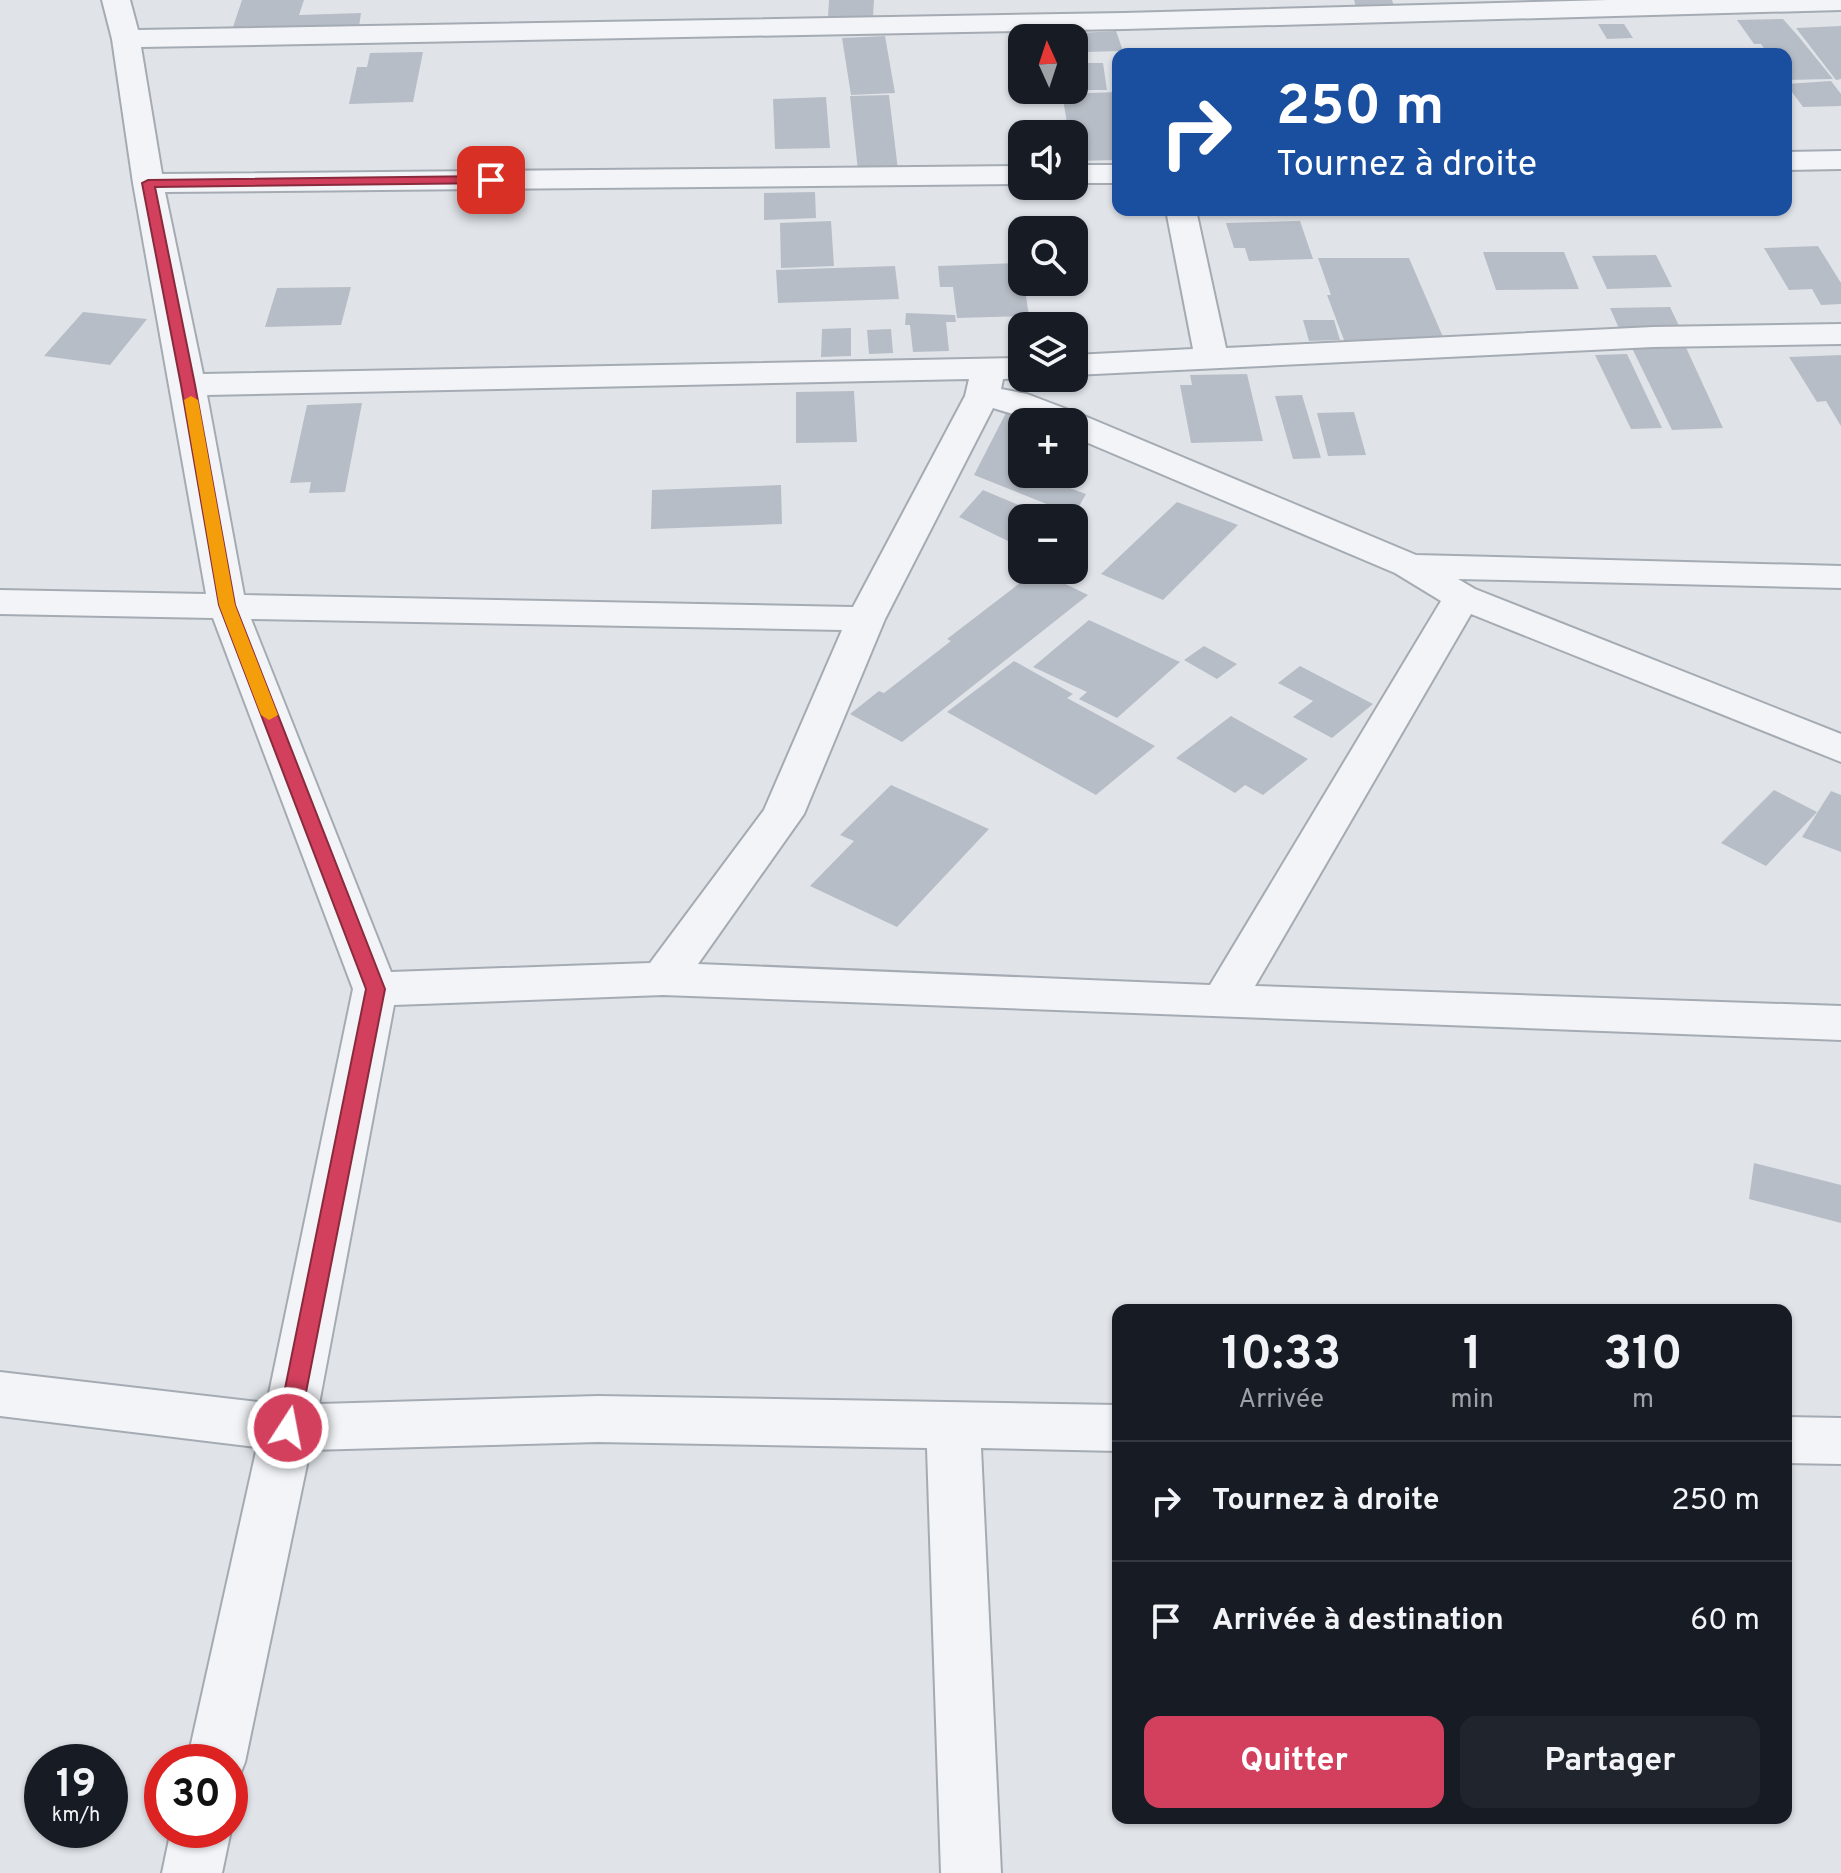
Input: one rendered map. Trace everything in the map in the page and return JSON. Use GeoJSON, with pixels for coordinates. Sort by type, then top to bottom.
{"type":"FeatureCollection","features":[{"type":"Feature","properties":{"kind":"street"},"geometry":{"type":"LineString","coordinates":[[116,0],[126,39],[148,183],[227,605],[375,989],[288,1428],[220,1744]]}},
{"type":"Feature","properties":{"kind":"street"},"geometry":{"type":"LineString","coordinates":[[126,39],[1124,21],[1841,2]]}},
{"type":"Feature","properties":{"kind":"street"},"geometry":{"type":"LineString","coordinates":[[1792,161],[1841,160]]}},
{"type":"Feature","properties":{"kind":"street"},"geometry":{"type":"LineString","coordinates":[[1088,174],[1112,174]]}},
{"type":"Feature","properties":{"kind":"street"},"geometry":{"type":"LineString","coordinates":[[148,183],[1008,175]]}},
{"type":"Feature","properties":{"kind":"street"},"geometry":{"type":"LineString","coordinates":[[1182,216],[1211,358]]}},
{"type":"Feature","properties":{"kind":"street"},"geometry":{"type":"LineString","coordinates":[[1088,364],[1653,337],[1841,334]]}},
{"type":"Feature","properties":{"kind":"street"},"geometry":{"type":"LineString","coordinates":[[188,385],[997,378]]}},
{"type":"Feature","properties":{"kind":"street"},"geometry":{"type":"LineString","coordinates":[[997,378],[1015,401],[1033,408]]}},
{"type":"Feature","properties":{"kind":"street"},"geometry":{"type":"LineString","coordinates":[[663,979],[783,814],[866,619],[997,378]]}},
{"type":"Feature","properties":{"kind":"street"},"geometry":{"type":"LineString","coordinates":[[1088,430],[1408,565],[1462,597],[1841,749]]}},
{"type":"Feature","properties":{"kind":"street"},"geometry":{"type":"LineString","coordinates":[[1408,565],[1841,577]]}},
{"type":"Feature","properties":{"kind":"street"},"geometry":{"type":"LineString","coordinates":[[1223,1002],[1462,597]]}},
{"type":"Feature","properties":{"kind":"street"},"geometry":{"type":"LineString","coordinates":[[0,602],[866,619]]}},
{"type":"Feature","properties":{"kind":"street"},"geometry":{"type":"LineString","coordinates":[[375,989],[663,979],[1841,1023]]}},
{"type":"Feature","properties":{"kind":"street"},"geometry":{"type":"LineString","coordinates":[[0,1394],[288,1428],[598,1419],[1112,1428]]}},
{"type":"Feature","properties":{"kind":"street"},"geometry":{"type":"LineString","coordinates":[[953,1425],[971,1873]]}},
{"type":"Feature","properties":{"kind":"street"},"geometry":{"type":"LineString","coordinates":[[1792,1440],[1841,1441]]}},
{"type":"Feature","properties":{"kind":"street"},"geometry":{"type":"LineString","coordinates":[[192,1873],[197,1848]]}},
{"type":"Feature","properties":{"kind":"building"},"geometry":{"type":"Polygon","coordinates":[[[242,0],[304,0],[299,15],[361,13],[359,27],[232,30],[242,0]]]}},
{"type":"Feature","properties":{"kind":"building"},"geometry":{"type":"Polygon","coordinates":[[[829,0],[874,0],[873,17],[828,17],[829,0]]]}},
{"type":"Feature","properties":{"kind":"building"},"geometry":{"type":"Polygon","coordinates":[[[1354,0],[1392,0],[1394,6],[1356,7],[1354,0]]]}},
{"type":"Feature","properties":{"kind":"building"},"geometry":{"type":"Polygon","coordinates":[[[1783,19],[1833,79],[1792,80],[1792,48],[1764,48],[1761,44],[1754,44],[1737,20],[1783,19]]]}},
{"type":"Feature","properties":{"kind":"building"},"geometry":{"type":"Polygon","coordinates":[[[1598,24],[1624,24],[1633,38],[1607,39],[1598,24]]]}},
{"type":"Feature","properties":{"kind":"building"},"geometry":{"type":"Polygon","coordinates":[[[1841,26],[1841,79],[1836,80],[1796,28],[1841,26]]]}},
{"type":"Feature","properties":{"kind":"building"},"geometry":{"type":"Polygon","coordinates":[[[1116,31],[1122,48],[1112,48],[1112,51],[1088,52],[1088,32],[1116,31]]]}},
{"type":"Feature","properties":{"kind":"building"},"geometry":{"type":"Polygon","coordinates":[[[885,36],[895,93],[851,95],[842,38],[885,36]]]}},
{"type":"Feature","properties":{"kind":"building"},"geometry":{"type":"Polygon","coordinates":[[[423,52],[413,102],[349,104],[357,67],[367,67],[370,53],[423,52]]]}},
{"type":"Feature","properties":{"kind":"building"},"geometry":{"type":"Polygon","coordinates":[[[1088,63],[1103,63],[1107,90],[1088,90],[1088,63]]]}},
{"type":"Feature","properties":{"kind":"building"},"geometry":{"type":"Polygon","coordinates":[[[1831,81],[1841,94],[1841,106],[1803,107],[1792,92],[1792,84],[1831,81]]]}},
{"type":"Feature","properties":{"kind":"building"},"geometry":{"type":"Polygon","coordinates":[[[1112,92],[1112,160],[1088,161],[1088,120],[1067,120],[1064,104],[1088,104],[1088,93],[1112,92]]]}},
{"type":"Feature","properties":{"kind":"building"},"geometry":{"type":"Polygon","coordinates":[[[889,95],[898,170],[858,171],[850,96],[889,95]]]}},
{"type":"Feature","properties":{"kind":"building"},"geometry":{"type":"Polygon","coordinates":[[[826,97],[830,148],[775,149],[773,99],[826,97]]]}},
{"type":"Feature","properties":{"kind":"building"},"geometry":{"type":"Polygon","coordinates":[[[815,192],[816,218],[764,220],[764,193],[815,192]]]}},
{"type":"Feature","properties":{"kind":"building"},"geometry":{"type":"Polygon","coordinates":[[[831,221],[834,266],[781,268],[780,223],[831,221]]]}},
{"type":"Feature","properties":{"kind":"building"},"geometry":{"type":"Polygon","coordinates":[[[1300,221],[1313,259],[1249,261],[1245,248],[1234,248],[1226,223],[1300,221]]]}},
{"type":"Feature","properties":{"kind":"building"},"geometry":{"type":"Polygon","coordinates":[[[1818,246],[1841,283],[1841,304],[1821,305],[1812,289],[1789,290],[1764,248],[1818,246]]]}},
{"type":"Feature","properties":{"kind":"building"},"geometry":{"type":"Polygon","coordinates":[[[1483,252],[1564,252],[1579,289],[1496,290],[1483,252]]]}},
{"type":"Feature","properties":{"kind":"building"},"geometry":{"type":"Polygon","coordinates":[[[1656,255],[1672,287],[1607,289],[1592,256],[1656,255]]]}},
{"type":"Feature","properties":{"kind":"building"},"geometry":{"type":"Polygon","coordinates":[[[1318,258],[1409,258],[1446,344],[1347,348],[1327,295],[1331,295],[1318,258]]]}},
{"type":"Feature","properties":{"kind":"building"},"geometry":{"type":"Polygon","coordinates":[[[1008,263],[1008,296],[1026,296],[1028,312],[1008,312],[1008,317],[957,318],[953,287],[940,287],[938,266],[1008,263]]]}},
{"type":"Feature","properties":{"kind":"building"},"geometry":{"type":"Polygon","coordinates":[[[895,266],[899,299],[778,303],[776,270],[895,266]]]}},
{"type":"Feature","properties":{"kind":"building"},"geometry":{"type":"Polygon","coordinates":[[[351,287],[341,325],[265,327],[277,288],[351,287]]]}},
{"type":"Feature","properties":{"kind":"building"},"geometry":{"type":"Polygon","coordinates":[[[1670,307],[1682,332],[1621,333],[1610,308],[1670,307]]]}},
{"type":"Feature","properties":{"kind":"building"},"geometry":{"type":"Polygon","coordinates":[[[83,312],[147,319],[110,365],[44,356],[83,312]]]}},
{"type":"Feature","properties":{"kind":"building"},"geometry":{"type":"Polygon","coordinates":[[[906,313],[955,315],[956,322],[946,322],[949,351],[913,352],[910,325],[905,325],[906,313]]]}},
{"type":"Feature","properties":{"kind":"building"},"geometry":{"type":"Polygon","coordinates":[[[1303,320],[1334,320],[1340,340],[1309,341],[1303,320]]]}},
{"type":"Feature","properties":{"kind":"building"},"geometry":{"type":"Polygon","coordinates":[[[851,328],[851,356],[821,357],[822,329],[851,328]]]}},
{"type":"Feature","properties":{"kind":"building"},"geometry":{"type":"Polygon","coordinates":[[[891,329],[893,353],[869,354],[867,330],[891,329]]]}},
{"type":"Feature","properties":{"kind":"building"},"geometry":{"type":"Polygon","coordinates":[[[1683,341],[1723,428],[1672,430],[1629,342],[1683,341]]]}},
{"type":"Feature","properties":{"kind":"building"},"geometry":{"type":"Polygon","coordinates":[[[1627,354],[1662,428],[1631,429],[1595,355],[1627,354]]]}},
{"type":"Feature","properties":{"kind":"building"},"geometry":{"type":"Polygon","coordinates":[[[1841,355],[1841,426],[1826,401],[1817,402],[1789,357],[1841,355]]]}},
{"type":"Feature","properties":{"kind":"building"},"geometry":{"type":"Polygon","coordinates":[[[1247,374],[1263,441],[1191,443],[1180,385],[1192,385],[1190,375],[1247,374]]]}},
{"type":"Feature","properties":{"kind":"building"},"geometry":{"type":"Polygon","coordinates":[[[854,391],[857,442],[796,443],[796,392],[854,391]]]}},
{"type":"Feature","properties":{"kind":"building"},"geometry":{"type":"Polygon","coordinates":[[[1302,395],[1321,458],[1293,459],[1275,396],[1302,395]]]}},
{"type":"Feature","properties":{"kind":"building"},"geometry":{"type":"Polygon","coordinates":[[[362,403],[345,492],[309,493],[311,482],[290,483],[307,405],[362,403]]]}},
{"type":"Feature","properties":{"kind":"building"},"geometry":{"type":"Polygon","coordinates":[[[1008,409],[1008,488],[1070,488],[1086,494],[1080,504],[1046,504],[974,475],[1008,409]]]}},
{"type":"Feature","properties":{"kind":"building"},"geometry":{"type":"Polygon","coordinates":[[[1354,412],[1366,455],[1328,456],[1317,413],[1354,412]]]}},
{"type":"Feature","properties":{"kind":"building"},"geometry":{"type":"Polygon","coordinates":[[[781,485],[782,524],[651,529],[652,490],[781,485]]]}},
{"type":"Feature","properties":{"kind":"building"},"geometry":{"type":"Polygon","coordinates":[[[983,490],[1016,504],[1008,504],[1008,541],[959,517],[983,490]]]}},
{"type":"Feature","properties":{"kind":"building"},"geometry":{"type":"Polygon","coordinates":[[[1177,502],[1238,525],[1163,600],[1101,574],[1177,502]]]}},
{"type":"Feature","properties":{"kind":"building"},"geometry":{"type":"Polygon","coordinates":[[[1019,584],[1066,584],[1088,595],[902,742],[850,714],[879,691],[884,693],[951,641],[947,639],[1019,584]]]}},
{"type":"Feature","properties":{"kind":"building"},"geometry":{"type":"Polygon","coordinates":[[[1089,620],[1180,662],[1117,718],[1079,699],[1087,692],[1033,667],[1089,620]]]}},
{"type":"Feature","properties":{"kind":"building"},"geometry":{"type":"Polygon","coordinates":[[[1204,646],[1237,664],[1217,679],[1184,660],[1204,646]]]}},
{"type":"Feature","properties":{"kind":"building"},"geometry":{"type":"Polygon","coordinates":[[[1014,661],[1073,694],[1067,698],[1155,746],[1096,795],[947,712],[1014,661]]]}},
{"type":"Feature","properties":{"kind":"building"},"geometry":{"type":"Polygon","coordinates":[[[1300,666],[1373,704],[1332,738],[1293,717],[1313,701],[1278,683],[1300,666]]]}},
{"type":"Feature","properties":{"kind":"building"},"geometry":{"type":"Polygon","coordinates":[[[1231,716],[1308,759],[1263,795],[1245,785],[1235,793],[1176,758],[1231,716]]]}},
{"type":"Feature","properties":{"kind":"building"},"geometry":{"type":"Polygon","coordinates":[[[891,785],[989,829],[897,927],[810,886],[854,841],[840,835],[891,785]]]}},
{"type":"Feature","properties":{"kind":"building"},"geometry":{"type":"Polygon","coordinates":[[[1774,790],[1817,812],[1766,866],[1721,843],[1774,790]]]}},
{"type":"Feature","properties":{"kind":"building"},"geometry":{"type":"Polygon","coordinates":[[[1831,791],[1841,795],[1841,852],[1802,837],[1831,791]]]}},
{"type":"Feature","properties":{"kind":"building"},"geometry":{"type":"Polygon","coordinates":[[[1754,1163],[1841,1185],[1841,1223],[1749,1199],[1754,1163]]]}},
{"type":"Feature","properties":{"kind":"slow traffic"},"geometry":{"type":"LineString","coordinates":[[191,400],[227,605],[269,715]]}},
{"type":"Feature","properties":{"kind":"route"},"geometry":{"type":"LineString","coordinates":[[288,1428],[375,989],[227,605],[148,183],[491,180]]}}]}
